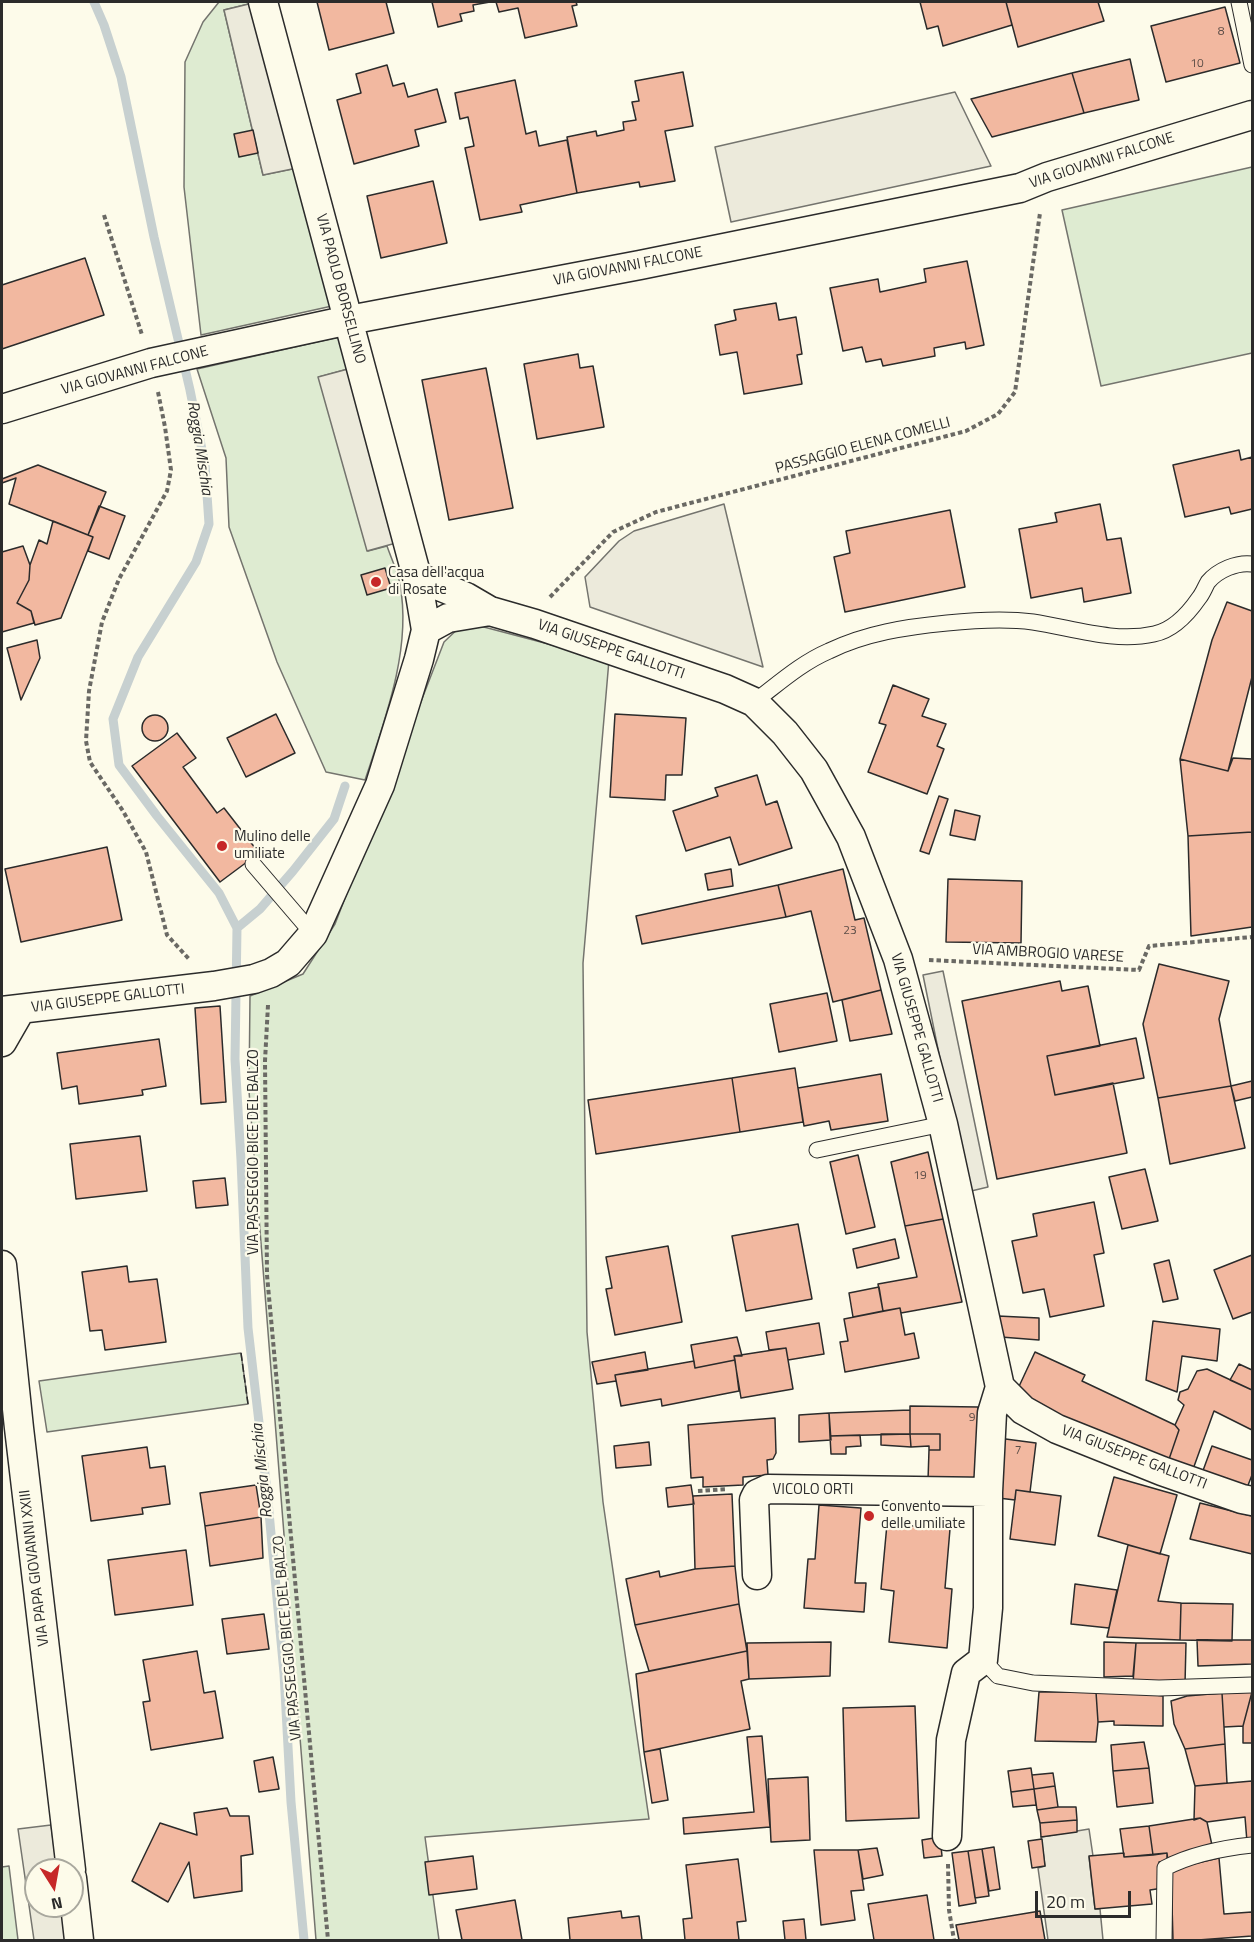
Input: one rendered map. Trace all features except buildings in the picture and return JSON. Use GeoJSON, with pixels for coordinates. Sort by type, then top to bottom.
{"type":"FeatureCollection","features":[{"type":"Feature","properties":{"kind":"street","name":"VIA PAOLO BORSELLINO"},"geometry":{"type":"LineString","coordinates":[[263,2],[417,577]]}},
{"type":"Feature","properties":{"kind":"street","name":"VIA GIOVANNI FALCONE"},"geometry":{"type":"LineString","coordinates":[[2,409],[172,358],[349,320],[640,265],[1020,188],[1047,177],[1252,115]]}},
{"type":"Feature","properties":{"kind":"street","name":"VIA GIUSEPPE GALLOTTI"},"geometry":{"type":"LineString","coordinates":[[417,577],[466,597],[490,611],[536,624],[725,689],[754,702],[785,732],[814,770],[851,837],[898,959],[943,1125],[1000,1387],[1023,1410],[1057,1429],[1162,1471],[1252,1501]]}},
{"type":"Feature","properties":{"kind":"street"},"geometry":{"type":"LineString","coordinates":[[262,976],[288,963],[313,934],[380,785],[426,630],[417,577]]}},
{"type":"Feature","properties":{"kind":"street","name":"VIA GIUSEPPE GALLOTTI"},"geometry":{"type":"LineString","coordinates":[[426,630],[448,618],[490,611]]}},
{"type":"Feature","properties":{"kind":"street","name":"VIA GIUSEPPE GALLOTTI"},"geometry":{"type":"LineString","coordinates":[[11,1010],[214,986],[262,976]]}},
{"type":"Feature","properties":{"kind":"street"},"geometry":{"type":"LineString","coordinates":[[2,1041],[11,1010]]}},
{"type":"Feature","properties":{"kind":"street","name":"VIA PAPA GIOVANNI XXIII"},"geometry":{"type":"LineString","coordinates":[[2,1266],[70,1858]]}},
{"type":"Feature","properties":{"kind":"street"},"geometry":{"type":"LineString","coordinates":[[947,1836],[951,1740],[966,1674],[983,1660],[988,1608],[988,1492],[992,1413],[1000,1387]]}},
{"type":"Feature","properties":{"kind":"street","name":"VICOLO ORTI"},"geometry":{"type":"LineString","coordinates":[[757,1575],[754,1500],[757,1494],[768,1489],[988,1492]]}},
{"type":"Feature","properties":{"kind":"street"},"geometry":{"type":"LineString","coordinates":[[76,1918],[79,1941]]}},
{"type":"Feature","properties":{"kind":"lane"},"geometry":{"type":"LineString","coordinates":[[1239,2],[1252,65]]}},
{"type":"Feature","properties":{"kind":"lane"},"geometry":{"type":"LineString","coordinates":[[754,702],[801,666],[828,651],[870,634],[909,627],[986,619],[1030,622],[1116,638],[1156,634],[1179,622],[1199,598],[1209,581],[1225,569],[1246,563],[1252,564]]}},
{"type":"Feature","properties":{"kind":"lane"},"geometry":{"type":"LineString","coordinates":[[253,864],[313,934]]}},
{"type":"Feature","properties":{"kind":"lane"},"geometry":{"type":"LineString","coordinates":[[817,1150],[943,1125]]}},
{"type":"Feature","properties":{"kind":"lane"},"geometry":{"type":"LineString","coordinates":[[983,1660],[998,1676],[1033,1683],[1159,1688],[1252,1685]]}},
{"type":"Feature","properties":{"kind":"lane"},"geometry":{"type":"LineString","coordinates":[[1164,1941],[1165,1868],[1179,1860],[1228,1847],[1252,1845]]}},
{"type":"Feature","properties":{"kind":"path","name":"PASSAGGIO ELENA COMELLI"},"geometry":{"type":"LineString","coordinates":[[536,624],[551,596],[612,532],[656,512],[966,431],[998,414],[1015,392],[1047,177]]}},
{"type":"Feature","properties":{"kind":"path"},"geometry":{"type":"LineString","coordinates":[[104,216],[172,358],[165,427],[171,470],[167,491],[119,579],[102,622],[89,690],[86,741],[90,762],[123,811],[146,852],[167,935],[214,986]]}},
{"type":"Feature","properties":{"kind":"path","name":"VIA AMBROGIO VARESE"},"geometry":{"type":"LineString","coordinates":[[898,959],[1139,970],[1149,946],[1252,937]]}},
{"type":"Feature","properties":{"kind":"path","name":"VIA PASSEGGIO BICE DEL BALZO"},"geometry":{"type":"LineString","coordinates":[[262,976],[268,1002],[265,1061],[267,1275],[328,1941]]}},
{"type":"Feature","properties":{"kind":"path"},"geometry":{"type":"LineString","coordinates":[[947,1836],[949,1910],[954,1941]]}},
{"type":"Feature","properties":{"kind":"green space"},"geometry":{"type":"Polygon","coordinates":[[[219,2],[257,2],[224,10],[263,175],[297,168],[332,306],[201,335],[184,187],[185,62],[203,22],[219,2]]]}},
{"type":"Feature","properties":{"kind":"green space"},"geometry":{"type":"Polygon","coordinates":[[[1252,167],[1252,353],[1101,386],[1062,210],[1252,167]]]}},
{"type":"Feature","properties":{"kind":"green space"},"geometry":{"type":"Polygon","coordinates":[[[339,337],[348,369],[319,377],[368,551],[387,546],[399,580],[403,609],[399,659],[394,684],[365,780],[326,772],[277,662],[229,527],[226,458],[197,369],[339,337]]]}},
{"type":"Feature","properties":{"kind":"green space"},"geometry":{"type":"Polygon","coordinates":[[[465,622],[609,660],[583,963],[587,1332],[603,1502],[649,1819],[425,1837],[439,1940],[316,1940],[249,1091],[250,996],[303,974],[335,924],[444,642],[465,622]]]}},
{"type":"Feature","properties":{"kind":"green space"},"geometry":{"type":"Polygon","coordinates":[[[241,1353],[248,1404],[47,1432],[39,1381],[241,1353]]]}},
{"type":"Feature","properties":{"kind":"green space"},"geometry":{"type":"Polygon","coordinates":[[[9,1866],[18,1940],[2,1940],[2,1867],[9,1866]]]}},
{"type":"Feature","properties":{"kind":"shaded area"},"geometry":{"type":"Polygon","coordinates":[[[257,2],[297,168],[263,175],[224,10],[257,2]]]}},
{"type":"Feature","properties":{"kind":"shaded area"},"geometry":{"type":"Polygon","coordinates":[[[955,92],[991,166],[731,222],[715,147],[955,92]]]}},
{"type":"Feature","properties":{"kind":"shaded area"},"geometry":{"type":"Polygon","coordinates":[[[348,369],[396,543],[367,551],[318,377],[348,369]]]}},
{"type":"Feature","properties":{"kind":"shaded area"},"geometry":{"type":"Polygon","coordinates":[[[724,504],[763,667],[590,607],[585,577],[619,541],[634,531],[724,504]]]}},
{"type":"Feature","properties":{"kind":"shaded area"},"geometry":{"type":"Polygon","coordinates":[[[943,971],[988,1187],[967,1192],[923,975],[943,971]]]}},
{"type":"Feature","properties":{"kind":"shaded area"},"geometry":{"type":"Polygon","coordinates":[[[51,1825],[55,1858],[24,1858],[24,1871],[18,1829],[51,1825]]]}},
{"type":"Feature","properties":{"kind":"shaded area"},"geometry":{"type":"Polygon","coordinates":[[[1089,1829],[1093,1856],[1089,1857],[1095,1909],[1100,1909],[1103,1940],[1048,1940],[1038,1868],[1045,1866],[1041,1837],[1089,1829]]]}},
{"type":"Feature","properties":{"kind":"shaded area"},"geometry":{"type":"Polygon","coordinates":[[[31,1918],[63,1918],[66,1940],[34,1940],[31,1918]]]}},
{"type":"Feature","properties":{"kind":"waterway","name":"Roggia Mischia"},"geometry":{"type":"LineString","coordinates":[[94,2],[121,77],[205,465],[209,524],[196,562],[138,657],[113,719],[119,765],[219,893],[237,928],[235,1059],[248,1328],[267,1491],[284,1673],[291,1802],[304,1940]]}},
{"type":"Feature","properties":{"kind":"waterway"},"geometry":{"type":"LineString","coordinates":[[237,928],[260,909],[334,819],[345,786]]}},
{"type":"Feature","properties":{"kind":"fence"},"geometry":{"type":"LineString","coordinates":[[241,1353],[248,1404]]}},
{"type":"Feature","properties":{"kind":"place","name":"Casa dell'acqua di Rosate"},"geometry":{"type":"Point","coordinates":[376,582]}},
{"type":"Feature","properties":{"kind":"place","name":"Mulino delle umiliate"},"geometry":{"type":"Point","coordinates":[222,846]}},
{"type":"Feature","properties":{"kind":"place","name":"Convento delle umiliate"},"geometry":{"type":"Point","coordinates":[869,1516]}}]}
